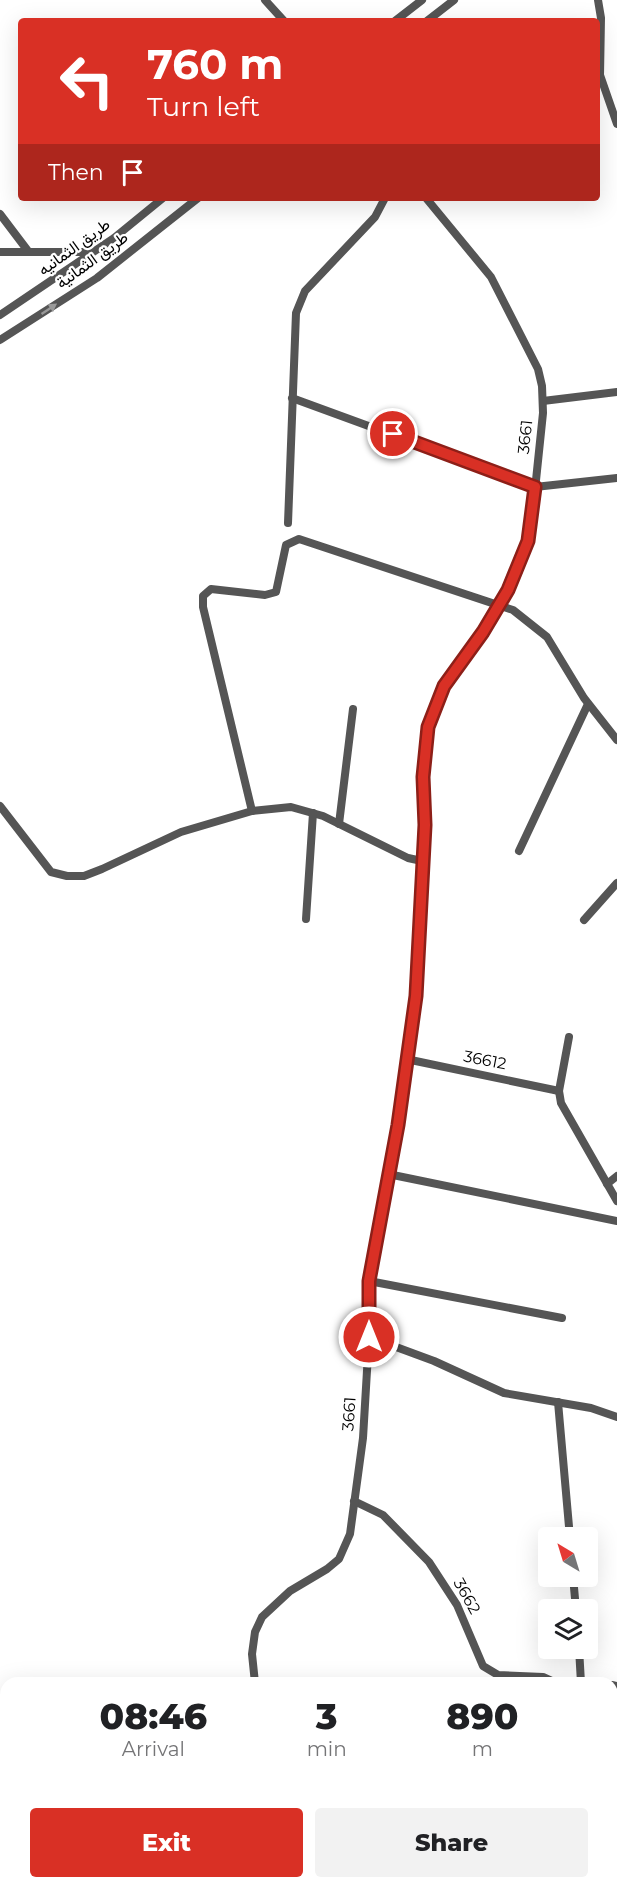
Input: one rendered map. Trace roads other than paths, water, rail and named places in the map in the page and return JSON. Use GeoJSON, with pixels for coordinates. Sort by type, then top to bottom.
{"type":"FeatureCollection","features":[{"type":"Feature","properties":{"kind":"street"},"geometry":{"type":"LineString","coordinates":[[265,0],[281,18]]}},
{"type":"Feature","properties":{"kind":"street"},"geometry":{"type":"LineString","coordinates":[[399,18],[422,0]]}},
{"type":"Feature","properties":{"kind":"street"},"geometry":{"type":"LineString","coordinates":[[430,18],[454,0]]}},
{"type":"Feature","properties":{"kind":"street"},"geometry":{"type":"LineString","coordinates":[[598,0],[601,18],[600,75],[617,124]]}},
{"type":"Feature","properties":{"kind":"street","name":"طريق الثمانيه"},"geometry":{"type":"LineString","coordinates":[[0,315],[94,251],[160,201]]}},
{"type":"Feature","properties":{"kind":"street","name":"طريق الثمانية"},"geometry":{"type":"LineString","coordinates":[[0,340],[97,278],[194,201]]}},
{"type":"Feature","properties":{"kind":"street"},"geometry":{"type":"LineString","coordinates":[[288,523],[292,398],[299,301],[305,291],[375,217],[383,201]]}},
{"type":"Feature","properties":{"kind":"street","name":"3661"},"geometry":{"type":"LineString","coordinates":[[254,1677],[252,1654],[255,1632],[262,1617],[290,1591],[327,1569],[339,1558],[350,1534],[363,1438],[369,1337],[369,1281],[416,996],[425,825],[423,777],[432,714],[448,680],[500,607],[528,541],[535,487],[543,401],[537,369],[500,292],[479,262],[428,201]]}},
{"type":"Feature","properties":{"kind":"street"},"geometry":{"type":"LineString","coordinates":[[0,214],[28,251]]}},
{"type":"Feature","properties":{"kind":"street"},"geometry":{"type":"LineString","coordinates":[[0,252],[94,251]]}},
{"type":"Feature","properties":{"kind":"street"},"geometry":{"type":"LineString","coordinates":[[543,401],[617,392]]}},
{"type":"Feature","properties":{"kind":"street"},"geometry":{"type":"LineString","coordinates":[[292,398],[535,487],[617,478]]}},
{"type":"Feature","properties":{"kind":"street"},"geometry":{"type":"LineString","coordinates":[[252,811],[202,607],[206,591],[211,590],[271,595],[278,587],[286,545],[299,539],[513,610],[547,637],[588,704],[617,740]]}},
{"type":"Feature","properties":{"kind":"street"},"geometry":{"type":"LineString","coordinates":[[519,851],[588,704]]}},
{"type":"Feature","properties":{"kind":"street"},"geometry":{"type":"LineString","coordinates":[[339,824],[353,709]]}},
{"type":"Feature","properties":{"kind":"street"},"geometry":{"type":"LineString","coordinates":[[0,806],[51,872],[67,876],[84,876],[181,832],[252,811],[291,807],[314,813],[408,858],[422,861]]}},
{"type":"Feature","properties":{"kind":"street"},"geometry":{"type":"LineString","coordinates":[[306,919],[314,813]]}},
{"type":"Feature","properties":{"kind":"street"},"geometry":{"type":"LineString","coordinates":[[584,920],[617,883]]}},
{"type":"Feature","properties":{"kind":"street"},"geometry":{"type":"LineString","coordinates":[[568,1037],[559,1091],[561,1103],[617,1201]]}},
{"type":"Feature","properties":{"kind":"street","name":"36612"},"geometry":{"type":"LineString","coordinates":[[406,1059],[559,1091]]}},
{"type":"Feature","properties":{"kind":"street"},"geometry":{"type":"LineString","coordinates":[[388,1174],[617,1221]]}},
{"type":"Feature","properties":{"kind":"street"},"geometry":{"type":"LineString","coordinates":[[607,1184],[617,1176]]}},
{"type":"Feature","properties":{"kind":"street"},"geometry":{"type":"LineString","coordinates":[[369,1281],[562,1318]]}},
{"type":"Feature","properties":{"kind":"street"},"geometry":{"type":"LineString","coordinates":[[369,1337],[434,1361],[504,1393],[591,1408],[617,1417]]}},
{"type":"Feature","properties":{"kind":"street"},"geometry":{"type":"LineString","coordinates":[[558,1402],[569,1527]]}},
{"type":"Feature","properties":{"kind":"street","name":"3662"},"geometry":{"type":"LineString","coordinates":[[354,1502],[383,1515],[429,1562],[458,1605],[483,1666],[498,1675],[543,1677]]}},
{"type":"Feature","properties":{"kind":"street"},"geometry":{"type":"LineString","coordinates":[[580,1659],[581,1677]]}}]}
